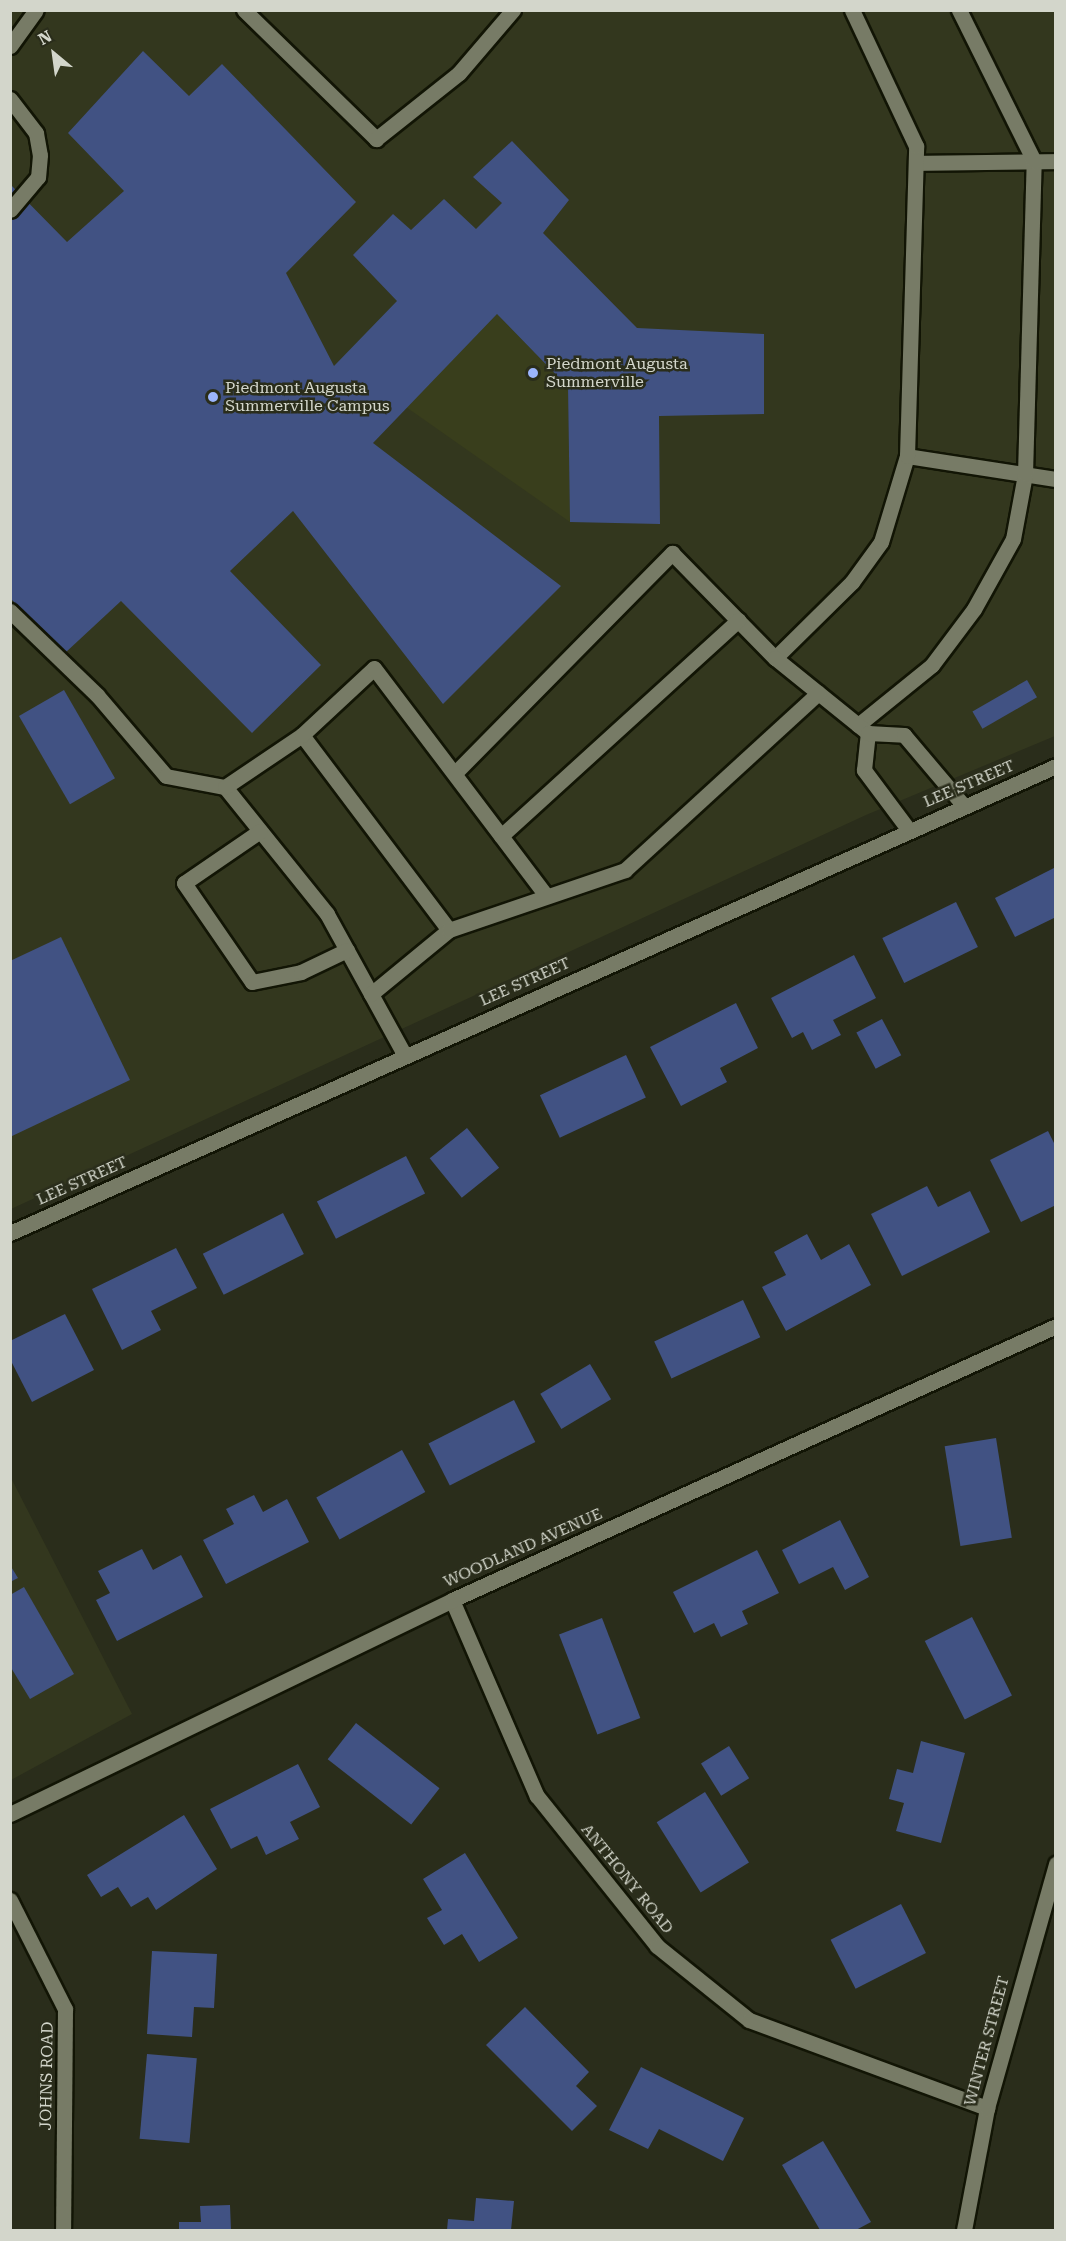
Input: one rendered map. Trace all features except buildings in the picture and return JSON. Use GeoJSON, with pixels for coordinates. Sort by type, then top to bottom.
{"type":"FeatureCollection","features":[{"type":"Feature","properties":{"kind":"street"},"geometry":{"type":"LineString","coordinates":[[10,46],[36,10]]}},
{"type":"Feature","properties":{"kind":"street"},"geometry":{"type":"LineString","coordinates":[[244,10],[376,139],[459,72],[513,10]]}},
{"type":"Feature","properties":{"kind":"street"},"geometry":{"type":"LineString","coordinates":[[775,658],[852,582],[881,542],[907,456],[916,146],[852,10]]}},
{"type":"Feature","properties":{"kind":"street"},"geometry":{"type":"LineString","coordinates":[[908,829],[864,770],[863,729],[932,664],[974,609],[1013,539],[1025,474],[1034,160],[959,10]]}},
{"type":"Feature","properties":{"kind":"street"},"geometry":{"type":"LineString","coordinates":[[10,99],[36,133],[40,155],[38,177],[10,210]]}},
{"type":"Feature","properties":{"kind":"street"},"geometry":{"type":"LineString","coordinates":[[916,163],[1056,161]]}},
{"type":"Feature","properties":{"kind":"street"},"geometry":{"type":"LineString","coordinates":[[907,456],[1056,479]]}},
{"type":"Feature","properties":{"kind":"street"},"geometry":{"type":"LineString","coordinates":[[456,772],[672,553],[775,658],[863,729],[904,735],[964,807]]}},
{"type":"Feature","properties":{"kind":"street"},"geometry":{"type":"LineString","coordinates":[[10,611],[97,695],[166,776],[225,787],[327,914],[405,1056]]}},
{"type":"Feature","properties":{"kind":"street"},"geometry":{"type":"LineString","coordinates":[[501,836],[738,620]]}},
{"type":"Feature","properties":{"kind":"street"},"geometry":{"type":"LineString","coordinates":[[225,787],[302,735],[374,668],[456,772],[545,894]]}},
{"type":"Feature","properties":{"kind":"street"},"geometry":{"type":"LineString","coordinates":[[371,994],[449,930],[545,894],[625,870],[818,693]]}},
{"type":"Feature","properties":{"kind":"street"},"geometry":{"type":"LineString","coordinates":[[302,735],[449,930]]}},
{"type":"Feature","properties":{"kind":"street","name":"LEE STREET"},"geometry":{"type":"LineString","coordinates":[[10,1233],[908,829],[1056,766]]}},
{"type":"Feature","properties":{"kind":"street"},"geometry":{"type":"LineString","coordinates":[[260,831],[184,883],[252,982],[301,972],[347,950]]}},
{"type":"Feature","properties":{"kind":"street","name":"WOODLAND AVENUE"},"geometry":{"type":"LineString","coordinates":[[10,1814],[452,1600],[1054,1332]]}},
{"type":"Feature","properties":{"kind":"street","name":"ANTHONY ROAD"},"geometry":{"type":"LineString","coordinates":[[452,1600],[537,1796],[657,1946],[749,2020],[987,2108]]}},
{"type":"Feature","properties":{"kind":"street","name":"WINTER STREET"},"geometry":{"type":"LineString","coordinates":[[964,2230],[987,2108],[1056,1864]]}},
{"type":"Feature","properties":{"kind":"street","name":"JOHNS ROAD"},"geometry":{"type":"LineString","coordinates":[[10,1900],[65,2009],[63,2230]]}},
{"type":"Feature","properties":{"kind":"shaded area","name":"Piedmont Augusta Summerville"},"geometry":{"type":"Polygon","coordinates":[[[10,11],[1055,11],[1055,736],[866,815],[11,1209],[10,11]]]}},
{"type":"Feature","properties":{"kind":"shaded area"},"geometry":{"type":"Polygon","coordinates":[[[497,314],[568,387],[570,522],[406,407],[497,314]]]}},
{"type":"Feature","properties":{"kind":"shaded area"},"geometry":{"type":"Polygon","coordinates":[[[10,1476],[132,1714],[11,1780],[10,1780],[10,1476]]]}},
{"type":"Feature","properties":{"kind":"place","name":"Piedmont Augusta Summerville"},"geometry":{"type":"Point","coordinates":[533,373]}},
{"type":"Feature","properties":{"kind":"place","name":"Piedmont Augusta Summerville Campus"},"geometry":{"type":"Point","coordinates":[213,397]}}]}
